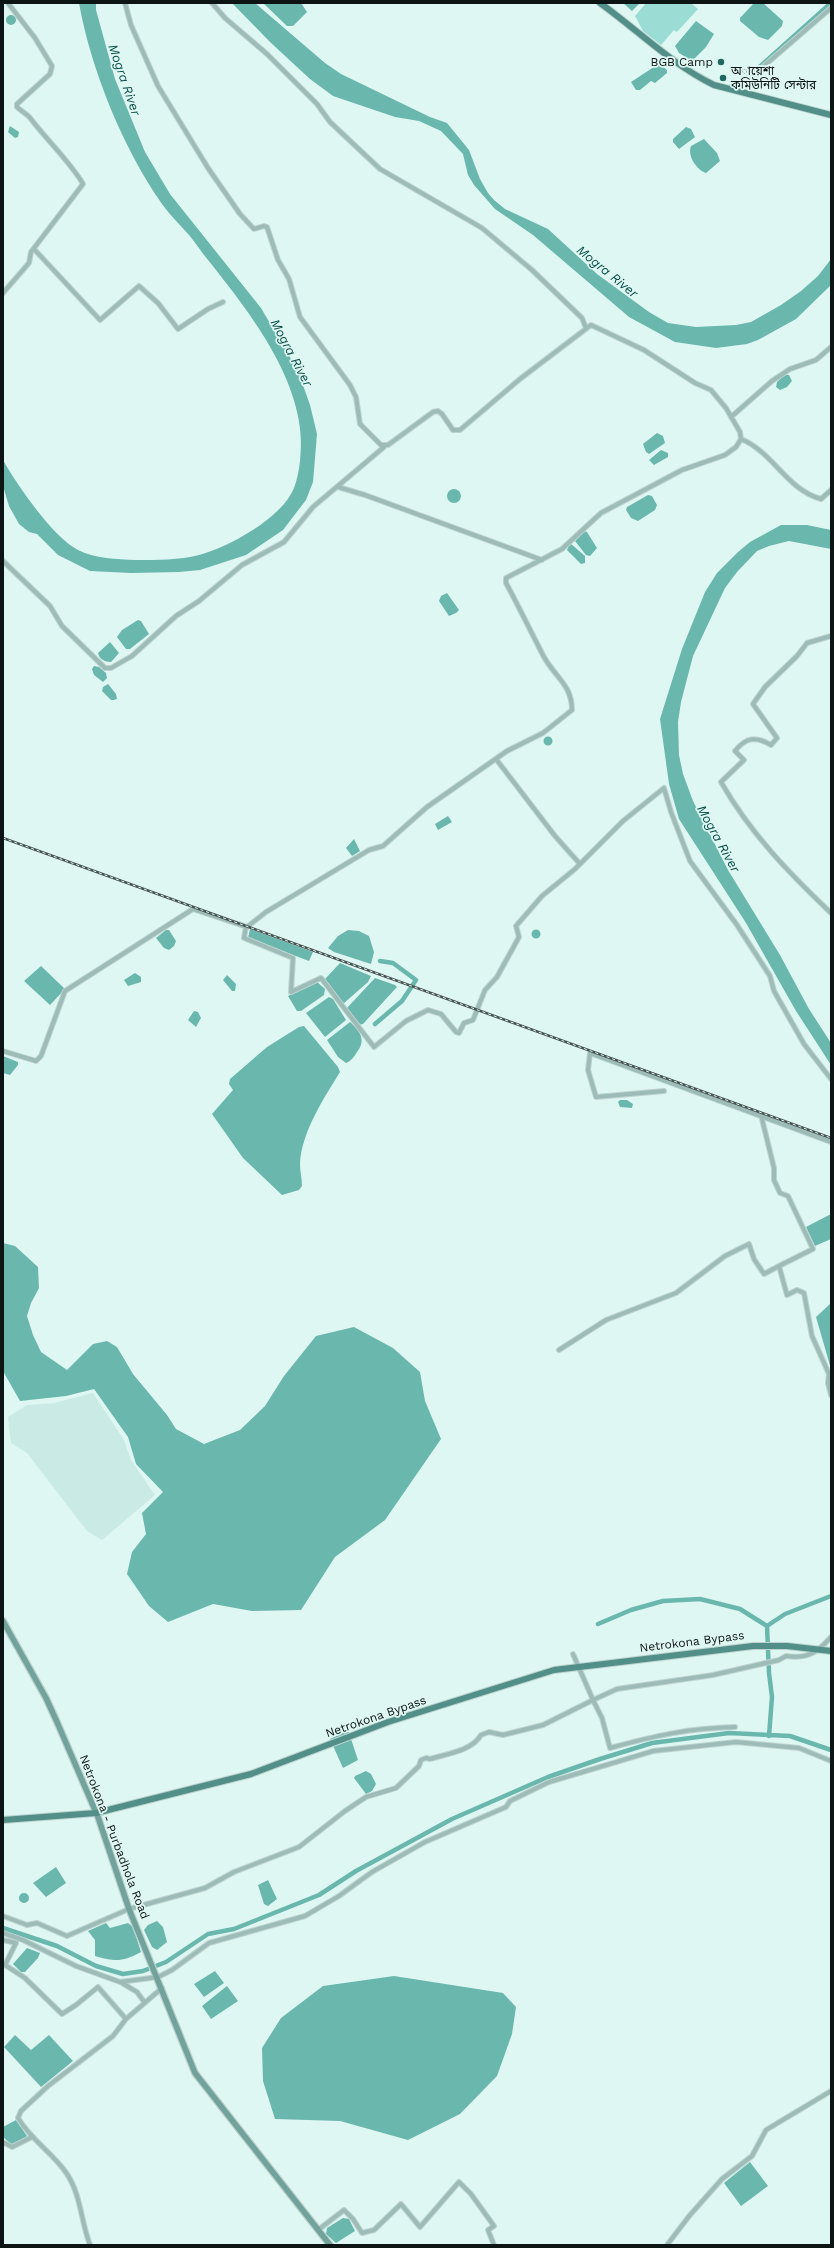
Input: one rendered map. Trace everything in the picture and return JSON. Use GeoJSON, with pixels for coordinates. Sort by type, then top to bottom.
{"type":"FeatureCollection","features":[{"type":"Feature","properties":{"kind":"main road"},"geometry":{"type":"LineString","coordinates":[[600,3],[679,65],[714,85],[831,115]]}},
{"type":"Feature","properties":{"kind":"main road","name":"Netrokona - Purbadhola Road"},"geometry":{"type":"LineString","coordinates":[[3,1621],[46,1698],[96,1813],[129,1909],[158,1976],[195,2073],[330,2245]]}},
{"type":"Feature","properties":{"kind":"main road","name":"Netrokona Bypass"},"geometry":{"type":"LineString","coordinates":[[3,1820],[96,1813],[251,1774],[388,1722],[554,1670],[703,1651],[759,1646],[819,1649]]}},
{"type":"Feature","properties":{"kind":"main road"},"geometry":{"type":"LineString","coordinates":[[819,1649],[831,1651]]}},
{"type":"Feature","properties":{"kind":"street"},"geometry":{"type":"LineString","coordinates":[[3,293],[29,263],[31,252],[83,184],[51,144],[34,126],[30,118],[17,107],[17,104],[50,74],[52,66],[35,38],[8,3]]}},
{"type":"Feature","properties":{"kind":"street"},"geometry":{"type":"LineString","coordinates":[[125,3],[131,25],[158,86],[208,168],[240,214],[254,229],[264,226],[267,227],[278,260],[289,279],[300,317],[350,385],[356,397],[360,424],[381,446],[385,447]]}},
{"type":"Feature","properties":{"kind":"street"},"geometry":{"type":"LineString","coordinates":[[212,3],[225,18],[267,54],[317,104],[330,122],[380,169],[482,228],[532,270],[582,318],[586,328]]}},
{"type":"Feature","properties":{"kind":"street"},"geometry":{"type":"LineString","coordinates":[[735,91],[831,8]]}},
{"type":"Feature","properties":{"kind":"street"},"geometry":{"type":"LineString","coordinates":[[34,249],[100,320],[139,286],[158,303],[178,329],[208,309],[223,302]]}},
{"type":"Feature","properties":{"kind":"street"},"geometry":{"type":"LineString","coordinates":[[3,561],[50,606],[62,626],[105,668],[111,668],[132,656],[176,616],[199,601],[242,565],[284,542],[313,507],[368,460],[433,412],[438,411],[453,430],[460,430],[520,379],[591,325],[644,350],[695,383],[710,390],[720,399],[740,432],[741,439],[736,447],[725,455],[682,470],[601,513],[562,549],[506,578],[506,582],[545,660],[561,677],[572,699],[572,710],[543,733],[507,751],[427,807],[383,846],[369,850],[266,912],[246,927],[243,936],[244,938],[293,958],[291,992],[321,978],[374,1046],[406,1021],[428,1010],[441,1014],[456,1032],[459,1033],[464,1023],[473,1020],[485,990],[497,977],[519,937],[516,926],[542,896],[580,864],[623,822],[664,788],[671,812],[690,860],[737,925],[770,976],[774,991],[804,1044],[831,1079]]}},
{"type":"Feature","properties":{"kind":"street"},"geometry":{"type":"LineString","coordinates":[[731,417],[778,377],[790,369],[816,360],[831,347]]}},
{"type":"Feature","properties":{"kind":"street"},"geometry":{"type":"LineString","coordinates":[[741,439],[752,443],[765,453],[805,493],[821,499],[831,491]]}},
{"type":"Feature","properties":{"kind":"street"},"geometry":{"type":"LineString","coordinates":[[338,487],[365,495],[542,560]]}},
{"type":"Feature","properties":{"kind":"street"},"geometry":{"type":"LineString","coordinates":[[831,636],[807,642],[796,656],[765,687],[753,704],[777,738],[771,745],[758,738],[751,738],[741,743],[735,751],[744,760],[721,782],[744,820],[770,853],[831,913]]}},
{"type":"Feature","properties":{"kind":"street"},"geometry":{"type":"LineString","coordinates":[[496,760],[555,836],[580,864]]}},
{"type":"Feature","properties":{"kind":"street"},"geometry":{"type":"LineString","coordinates":[[3,1051],[31,1061],[38,1060],[65,991],[183,918],[192,910],[246,927]]}},
{"type":"Feature","properties":{"kind":"street"},"geometry":{"type":"LineString","coordinates":[[664,1091],[596,1097],[588,1070],[590,1053],[831,1142]]}},
{"type":"Feature","properties":{"kind":"street"},"geometry":{"type":"LineString","coordinates":[[559,1350],[606,1320],[676,1293],[725,1256],[749,1244],[754,1259],[764,1274],[813,1249],[788,1196],[780,1193],[774,1180],[774,1168],[761,1115]]}},
{"type":"Feature","properties":{"kind":"street"},"geometry":{"type":"LineString","coordinates":[[779,1266],[787,1295],[797,1290],[804,1293],[812,1336],[829,1374],[828,1382],[831,1395]]}},
{"type":"Feature","properties":{"kind":"street"},"geometry":{"type":"LineString","coordinates":[[3,1916],[26,1925],[37,1923],[67,1936],[129,1909],[205,1888],[234,1872],[299,1848],[345,1811],[366,1797],[396,1788],[419,1766],[421,1760],[426,1758],[430,1759],[464,1748],[478,1741],[481,1735],[489,1732],[503,1735],[543,1725],[617,1689],[714,1675],[762,1665],[779,1660],[786,1656],[800,1658],[819,1649],[831,1637]]}},
{"type":"Feature","properties":{"kind":"street"},"geometry":{"type":"LineString","coordinates":[[573,1654],[602,1718],[610,1748],[667,1733],[703,1728],[735,1727]]}},
{"type":"Feature","properties":{"kind":"street"},"geometry":{"type":"LineString","coordinates":[[120,1982],[158,1976],[172,1970],[209,1943],[305,1916],[339,1896],[372,1872],[424,1842],[506,1808],[510,1801],[549,1782],[653,1751],[736,1742],[799,1748],[831,1761]]}},
{"type":"Feature","properties":{"kind":"street"},"geometry":{"type":"LineString","coordinates":[[3,1933],[23,1940],[76,1966],[127,1984],[137,1992],[145,2003]]}},
{"type":"Feature","properties":{"kind":"street"},"geometry":{"type":"LineString","coordinates":[[3,1940],[16,1943],[5,1965],[25,1978],[62,2014],[76,2005],[98,1987],[126,2019]]}},
{"type":"Feature","properties":{"kind":"street"},"geometry":{"type":"LineString","coordinates":[[90,2245],[73,2186],[67,2174],[43,2145],[32,2137],[18,2118],[21,2111],[48,2086],[113,2036],[126,2019],[162,1988]]}},
{"type":"Feature","properties":{"kind":"street"},"geometry":{"type":"LineString","coordinates":[[667,2245],[690,2215],[722,2179],[752,2156],[766,2130],[831,2091]]}},
{"type":"Feature","properties":{"kind":"street"},"geometry":{"type":"LineString","coordinates":[[3,2144],[12,2147],[32,2137]]}},
{"type":"Feature","properties":{"kind":"street"},"geometry":{"type":"LineString","coordinates":[[318,2230],[344,2210],[353,2219],[362,2233],[374,2230],[401,2204],[420,2227],[459,2182],[471,2194],[494,2226],[488,2230],[494,2245]]}},
{"type":"Feature","properties":{"kind":"shaded area"},"geometry":{"type":"Polygon","coordinates":[[[79,3],[96,3],[96,10],[115,79],[145,152],[170,194],[261,308],[298,371],[310,405],[317,434],[313,482],[306,500],[283,530],[246,555],[200,570],[131,573],[90,571],[58,555],[37,534],[29,532],[19,524],[9,506],[3,486],[3,460],[36,510],[58,534],[78,550],[99,557],[114,559],[168,559],[191,557],[211,551],[253,530],[267,520],[288,499],[294,488],[299,468],[301,434],[296,406],[287,380],[274,353],[259,328],[192,238],[162,204],[134,158],[110,108],[100,81],[84,29],[79,3]]]}},
{"type":"Feature","properties":{"kind":"shaded area"},"geometry":{"type":"Polygon","coordinates":[[[232,3],[255,3],[325,63],[341,74],[430,117],[447,123],[469,150],[480,179],[494,200],[505,209],[548,229],[597,274],[649,312],[668,323],[696,327],[736,325],[751,322],[781,305],[801,291],[818,276],[831,259],[831,285],[796,319],[758,340],[747,344],[716,348],[675,342],[629,317],[533,235],[495,209],[474,185],[468,175],[463,154],[441,131],[419,121],[395,117],[333,96],[310,79],[270,42],[232,3]]]}},
{"type":"Feature","properties":{"kind":"shaded area"},"geometry":{"type":"Polygon","coordinates":[[[263,3],[301,3],[307,12],[293,26],[287,26],[263,3]]]}},
{"type":"Feature","properties":{"kind":"shaded area"},"geometry":{"type":"Polygon","coordinates":[[[623,3],[640,3],[632,11],[623,3]]]}},
{"type":"Feature","properties":{"kind":"shaded area"},"geometry":{"type":"Polygon","coordinates":[[[646,3],[691,3],[698,9],[677,32],[674,30],[661,45],[643,31],[635,16],[646,3]]]}},
{"type":"Feature","properties":{"kind":"shaded area"},"geometry":{"type":"Polygon","coordinates":[[[754,3],[763,3],[783,21],[782,26],[768,40],[759,37],[740,21],[740,18],[754,3]]]}},
{"type":"Feature","properties":{"kind":"shaded area"},"geometry":{"type":"Polygon","coordinates":[[[9,15],[13,15],[15,16],[15,24],[9,25],[6,22],[6,18],[9,15]]]}},
{"type":"Feature","properties":{"kind":"shaded area"},"geometry":{"type":"Polygon","coordinates":[[[696,21],[714,34],[706,47],[692,61],[679,53],[675,46],[696,21]]]}},
{"type":"Feature","properties":{"kind":"shaded area"},"geometry":{"type":"Polygon","coordinates":[[[657,65],[661,65],[667,70],[667,73],[655,83],[651,81],[640,90],[636,90],[631,82],[657,65]]]}},
{"type":"Feature","properties":{"kind":"shaded area"},"geometry":{"type":"Polygon","coordinates":[[[10,126],[19,132],[18,137],[15,138],[8,132],[10,126]]]}},
{"type":"Feature","properties":{"kind":"shaded area"},"geometry":{"type":"Polygon","coordinates":[[[686,127],[691,129],[695,137],[679,149],[673,142],[673,139],[686,127]]]}},
{"type":"Feature","properties":{"kind":"shaded area"},"geometry":{"type":"Polygon","coordinates":[[[704,139],[717,153],[720,161],[706,173],[696,166],[690,154],[691,146],[704,139]]]}},
{"type":"Feature","properties":{"kind":"shaded area"},"geometry":{"type":"Polygon","coordinates":[[[784,375],[789,375],[792,381],[787,387],[780,390],[776,387],[777,382],[784,375]]]}},
{"type":"Feature","properties":{"kind":"shaded area"},"geometry":{"type":"Polygon","coordinates":[[[657,433],[663,436],[665,443],[649,454],[646,452],[643,444],[657,433]]]}},
{"type":"Feature","properties":{"kind":"shaded area"},"geometry":{"type":"Polygon","coordinates":[[[661,450],[668,453],[668,457],[654,465],[649,460],[661,450]]]}},
{"type":"Feature","properties":{"kind":"shaded area"},"geometry":{"type":"Polygon","coordinates":[[[451,489],[457,489],[461,493],[461,499],[457,503],[451,503],[447,499],[447,493],[451,489]]]}},
{"type":"Feature","properties":{"kind":"shaded area"},"geometry":{"type":"Polygon","coordinates":[[[648,495],[652,496],[657,505],[655,510],[638,521],[631,518],[626,510],[627,507],[648,495]]]}},
{"type":"Feature","properties":{"kind":"shaded area"},"geometry":{"type":"Polygon","coordinates":[[[781,525],[807,525],[831,530],[831,549],[789,541],[769,546],[757,551],[737,572],[725,588],[693,656],[681,702],[678,722],[679,755],[683,774],[693,801],[728,870],[780,955],[809,1009],[831,1043],[831,1065],[796,1011],[746,923],[679,819],[669,784],[660,719],[682,649],[705,592],[717,573],[738,552],[750,542],[781,525]]]}},
{"type":"Feature","properties":{"kind":"shaded area"},"geometry":{"type":"Polygon","coordinates":[[[584,531],[587,532],[597,548],[590,556],[586,555],[575,541],[584,531]]]}},
{"type":"Feature","properties":{"kind":"shaded area"},"geometry":{"type":"Polygon","coordinates":[[[570,543],[585,556],[585,563],[581,564],[567,550],[570,543]]]}},
{"type":"Feature","properties":{"kind":"shaded area"},"geometry":{"type":"Polygon","coordinates":[[[447,593],[459,610],[449,616],[439,601],[441,596],[447,593]]]}},
{"type":"Feature","properties":{"kind":"shaded area"},"geometry":{"type":"Polygon","coordinates":[[[138,620],[141,621],[149,634],[130,649],[126,649],[117,637],[122,630],[138,620]]]}},
{"type":"Feature","properties":{"kind":"shaded area"},"geometry":{"type":"Polygon","coordinates":[[[110,642],[119,653],[111,662],[103,660],[98,653],[110,642]]]}},
{"type":"Feature","properties":{"kind":"shaded area"},"geometry":{"type":"Polygon","coordinates":[[[94,666],[99,667],[106,673],[107,678],[103,682],[94,675],[92,669],[94,666]]]}},
{"type":"Feature","properties":{"kind":"shaded area"},"geometry":{"type":"Polygon","coordinates":[[[108,684],[116,694],[117,699],[111,700],[102,691],[103,687],[108,684]]]}},
{"type":"Feature","properties":{"kind":"shaded area"},"geometry":{"type":"Polygon","coordinates":[[[546,737],[550,737],[552,741],[550,745],[546,745],[544,743],[544,739],[546,737]]]}},
{"type":"Feature","properties":{"kind":"shaded area"},"geometry":{"type":"Polygon","coordinates":[[[448,816],[452,822],[438,830],[435,824],[448,816]]]}},
{"type":"Feature","properties":{"kind":"shaded area"},"geometry":{"type":"Polygon","coordinates":[[[354,839],[360,851],[352,856],[346,848],[354,839]]]}},
{"type":"Feature","properties":{"kind":"shaded area"},"geometry":{"type":"Polygon","coordinates":[[[250,929],[313,952],[309,961],[248,938],[250,929]]]}},
{"type":"Feature","properties":{"kind":"shaded area"},"geometry":{"type":"Polygon","coordinates":[[[536,929],[541,934],[536,939],[531,934],[536,929]]]}},
{"type":"Feature","properties":{"kind":"shaded area"},"geometry":{"type":"Polygon","coordinates":[[[166,930],[169,930],[176,941],[174,946],[169,950],[164,948],[156,938],[166,930]]]}},
{"type":"Feature","properties":{"kind":"shaded area"},"geometry":{"type":"Polygon","coordinates":[[[348,930],[359,931],[369,936],[374,952],[371,964],[334,952],[328,948],[338,936],[348,930]]]}},
{"type":"Feature","properties":{"kind":"shaded area"},"geometry":{"type":"Polygon","coordinates":[[[340,963],[371,976],[368,982],[343,1004],[325,979],[340,963]]]}},
{"type":"Feature","properties":{"kind":"shaded area"},"geometry":{"type":"Polygon","coordinates":[[[41,966],[65,989],[50,1005],[24,981],[41,966]]]}},
{"type":"Feature","properties":{"kind":"shaded area"},"geometry":{"type":"Polygon","coordinates":[[[135,973],[141,977],[141,982],[128,986],[124,980],[135,973]]]}},
{"type":"Feature","properties":{"kind":"shaded area"},"geometry":{"type":"Polygon","coordinates":[[[227,975],[236,984],[235,991],[232,991],[223,980],[227,975]]]}},
{"type":"Feature","properties":{"kind":"shaded area"},"geometry":{"type":"Polygon","coordinates":[[[375,978],[397,987],[363,1024],[358,1025],[346,1009],[375,978]]]}},
{"type":"Feature","properties":{"kind":"shaded area"},"geometry":{"type":"Polygon","coordinates":[[[317,982],[325,989],[324,995],[301,1011],[297,1011],[288,996],[317,982]]]}},
{"type":"Feature","properties":{"kind":"shaded area"},"geometry":{"type":"Polygon","coordinates":[[[329,997],[333,999],[346,1020],[325,1037],[306,1013],[329,997]]]}},
{"type":"Feature","properties":{"kind":"shaded area"},"geometry":{"type":"Polygon","coordinates":[[[194,1011],[198,1012],[201,1018],[196,1027],[188,1020],[194,1011]]]}},
{"type":"Feature","properties":{"kind":"shaded area"},"geometry":{"type":"Polygon","coordinates":[[[350,1022],[357,1029],[362,1040],[360,1048],[355,1056],[346,1063],[338,1057],[327,1040],[350,1022]]]}},
{"type":"Feature","properties":{"kind":"shaded area"},"geometry":{"type":"Polygon","coordinates":[[[304,1026],[338,1067],[340,1072],[314,1116],[304,1140],[300,1164],[302,1186],[299,1190],[282,1195],[243,1158],[212,1114],[233,1090],[229,1084],[230,1079],[267,1047],[299,1027],[304,1026]]]}},
{"type":"Feature","properties":{"kind":"shaded area"},"geometry":{"type":"Polygon","coordinates":[[[3,1056],[18,1062],[18,1065],[10,1075],[3,1073],[3,1056]]]}},
{"type":"Feature","properties":{"kind":"shaded area"},"geometry":{"type":"Polygon","coordinates":[[[620,1100],[627,1100],[633,1104],[632,1108],[620,1107],[618,1102],[620,1100]]]}},
{"type":"Feature","properties":{"kind":"shaded area"},"geometry":{"type":"Polygon","coordinates":[[[831,1214],[831,1239],[815,1246],[806,1227],[831,1214]]]}},
{"type":"Feature","properties":{"kind":"shaded area"},"geometry":{"type":"Polygon","coordinates":[[[3,1243],[15,1246],[38,1267],[39,1288],[31,1303],[27,1316],[33,1335],[41,1352],[67,1370],[93,1344],[107,1341],[117,1347],[133,1374],[167,1415],[176,1429],[204,1444],[240,1430],[265,1406],[284,1376],[316,1336],[354,1327],[393,1348],[420,1372],[425,1401],[441,1439],[385,1520],[335,1557],[301,1610],[252,1611],[213,1604],[168,1622],[149,1606],[127,1574],[132,1552],[146,1534],[142,1513],[163,1492],[136,1464],[128,1437],[94,1389],[66,1396],[20,1401],[3,1371],[3,1243]]]}},
{"type":"Feature","properties":{"kind":"shaded area"},"geometry":{"type":"Polygon","coordinates":[[[831,1303],[831,1369],[816,1317],[831,1303]]]}},
{"type":"Feature","properties":{"kind":"shaded area"},"geometry":{"type":"Polygon","coordinates":[[[93,1393],[124,1440],[131,1460],[155,1495],[102,1540],[87,1531],[27,1453],[11,1443],[8,1417],[27,1405],[54,1403],[93,1393]]]}},
{"type":"Feature","properties":{"kind":"shaded area"},"geometry":{"type":"Polygon","coordinates":[[[348,1730],[358,1760],[343,1768],[330,1739],[348,1730]]]}},
{"type":"Feature","properties":{"kind":"shaded area"},"geometry":{"type":"Polygon","coordinates":[[[366,1771],[371,1774],[376,1784],[372,1791],[366,1794],[354,1778],[355,1776],[366,1771]]]}},
{"type":"Feature","properties":{"kind":"shaded area"},"geometry":{"type":"Polygon","coordinates":[[[56,1867],[66,1883],[46,1897],[33,1883],[56,1867]]]}},
{"type":"Feature","properties":{"kind":"shaded area"},"geometry":{"type":"Polygon","coordinates":[[[268,1880],[277,1899],[268,1906],[264,1904],[258,1885],[268,1880]]]}},
{"type":"Feature","properties":{"kind":"shaded area"},"geometry":{"type":"Polygon","coordinates":[[[24,1893],[29,1898],[24,1903],[19,1898],[24,1893]]]}},
{"type":"Feature","properties":{"kind":"shaded area"},"geometry":{"type":"Polygon","coordinates":[[[157,1921],[163,1927],[167,1942],[157,1950],[152,1947],[144,1930],[148,1925],[157,1921]]]}},
{"type":"Feature","properties":{"kind":"shaded area"},"geometry":{"type":"Polygon","coordinates":[[[106,1923],[110,1928],[128,1923],[133,1927],[141,1952],[129,1958],[119,1960],[95,1956],[95,1940],[88,1931],[106,1923]]]}},
{"type":"Feature","properties":{"kind":"shaded area"},"geometry":{"type":"Polygon","coordinates":[[[27,1948],[40,1953],[38,1958],[25,1972],[21,1972],[13,1964],[27,1948]]]}},
{"type":"Feature","properties":{"kind":"shaded area"},"geometry":{"type":"Polygon","coordinates":[[[215,1971],[224,1983],[204,1997],[194,1984],[215,1971]]]}},
{"type":"Feature","properties":{"kind":"shaded area"},"geometry":{"type":"Polygon","coordinates":[[[394,1976],[503,1993],[516,2007],[512,2034],[497,2076],[460,2114],[408,2140],[340,2121],[275,2119],[263,2081],[262,2048],[281,2018],[323,1986],[394,1976]]]}},
{"type":"Feature","properties":{"kind":"shaded area"},"geometry":{"type":"Polygon","coordinates":[[[227,1986],[238,2001],[211,2019],[202,2006],[227,1986]]]}},
{"type":"Feature","properties":{"kind":"shaded area"},"geometry":{"type":"Polygon","coordinates":[[[15,2035],[31,2050],[49,2035],[73,2061],[41,2087],[4,2047],[15,2035]]]}},
{"type":"Feature","properties":{"kind":"shaded area"},"geometry":{"type":"Polygon","coordinates":[[[16,2120],[27,2136],[24,2140],[12,2145],[3,2137],[3,2127],[16,2120]]]}},
{"type":"Feature","properties":{"kind":"shaded area"},"geometry":{"type":"Polygon","coordinates":[[[750,2162],[768,2186],[741,2206],[724,2183],[750,2162]]]}},
{"type":"Feature","properties":{"kind":"shaded area"},"geometry":{"type":"Polygon","coordinates":[[[343,2218],[349,2219],[355,2231],[336,2243],[326,2234],[327,2228],[343,2218]]]}},
{"type":"Feature","properties":{"kind":"waterway"},"geometry":{"type":"LineString","coordinates":[[745,80],[831,3]]}},
{"type":"Feature","properties":{"kind":"waterway"},"geometry":{"type":"LineString","coordinates":[[375,1024],[402,1001],[416,980],[393,963],[380,961]]}},
{"type":"Feature","properties":{"kind":"waterway"},"geometry":{"type":"LineString","coordinates":[[769,1736],[772,1697],[769,1673],[767,1626],[785,1614],[831,1596]]}},
{"type":"Feature","properties":{"kind":"waterway"},"geometry":{"type":"LineString","coordinates":[[598,1624],[631,1610],[663,1601],[700,1599],[740,1609],[767,1626]]}},
{"type":"Feature","properties":{"kind":"waterway"},"geometry":{"type":"LineString","coordinates":[[3,1928],[57,1946],[96,1966],[123,1974],[143,1971],[166,1962],[208,1934],[234,1929],[319,1895],[356,1871],[452,1819],[548,1777],[600,1759],[652,1743],[729,1733],[790,1736],[831,1750]]}},
{"type":"Feature","properties":{"kind":"railway"},"geometry":{"type":"LineString","coordinates":[[3,838],[831,1138]]}},
{"type":"Feature","properties":{"kind":"place","name":"BGB Camp"},"geometry":{"type":"Point","coordinates":[721,62]}},
{"type":"Feature","properties":{"kind":"place","name":"অায়েশা কমিউনিটি সেন্টার"},"geometry":{"type":"Point","coordinates":[723,78]}},
{"type":"Feature","properties":{"kind":"water label","name":"Mogra River"},"geometry":{"type":"Point","coordinates":[124,80]}},
{"type":"Feature","properties":{"kind":"water label","name":"Mogra River"},"geometry":{"type":"Point","coordinates":[607,272]}},
{"type":"Feature","properties":{"kind":"water label","name":"Mogra River"},"geometry":{"type":"Point","coordinates":[291,353]}},
{"type":"Feature","properties":{"kind":"water label","name":"Mogra River"},"geometry":{"type":"Point","coordinates":[718,839]}}]}
